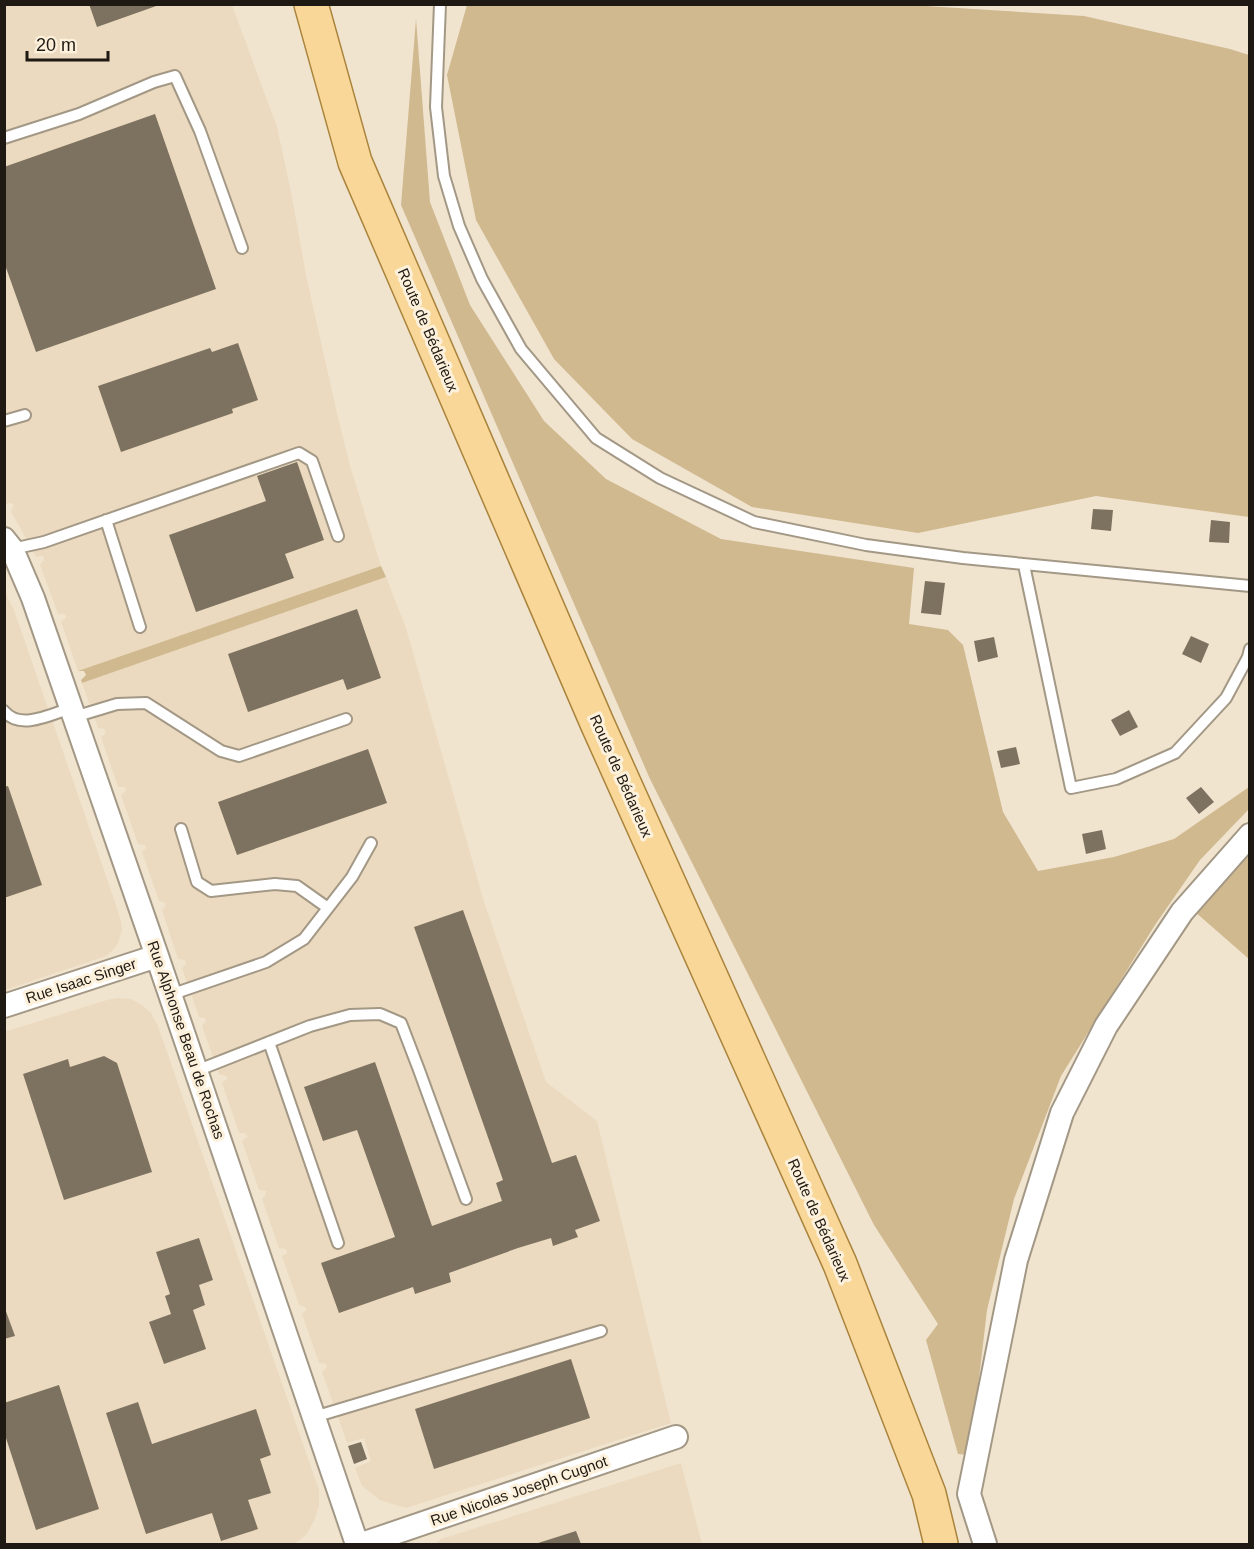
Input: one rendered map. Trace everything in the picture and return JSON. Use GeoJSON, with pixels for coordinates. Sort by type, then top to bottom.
{"type":"FeatureCollection","features":[{"type":"Feature","properties":{"kind":"main road","name":"Route de Bédarieux"},"geometry":{"type":"LineString","coordinates":[[310,4],[355,162],[597,723],[840,1264],[928,1494],[941,1545]]}},
{"type":"Feature","properties":{"kind":"street","name":"Rue Alphonse Beau de Rochas"},"geometry":{"type":"LineString","coordinates":[[8,544],[33,598],[357,1545]]}},
{"type":"Feature","properties":{"kind":"street"},"geometry":{"type":"LineString","coordinates":[[985,1545],[969,1494],[1016,1260],[1062,1113],[1106,1026],[1182,912],[1250,835]]}},
{"type":"Feature","properties":{"kind":"street","name":"Rue Isaac Singer"},"geometry":{"type":"LineString","coordinates":[[4,1006],[157,956]]}},
{"type":"Feature","properties":{"kind":"street","name":"Rue Nicolas Joseph Cugnot"},"geometry":{"type":"LineString","coordinates":[[362,1545],[676,1437]]}},
{"type":"Feature","properties":{"kind":"lane"},"geometry":{"type":"LineString","coordinates":[[440,4],[436,107],[444,176],[459,226],[482,279],[521,349],[596,438],[660,478],[754,522],[866,545],[963,558],[1250,586]]}},
{"type":"Feature","properties":{"kind":"lane"},"geometry":{"type":"LineString","coordinates":[[4,138],[79,114],[154,82],[175,76],[200,131],[242,248]]}},
{"type":"Feature","properties":{"kind":"lane"},"geometry":{"type":"LineString","coordinates":[[4,421],[25,415]]}},
{"type":"Feature","properties":{"kind":"lane"},"geometry":{"type":"LineString","coordinates":[[8,544],[44,542],[299,453],[312,461],[338,536]]}},
{"type":"Feature","properties":{"kind":"lane"},"geometry":{"type":"LineString","coordinates":[[106,520],[140,627]]}},
{"type":"Feature","properties":{"kind":"lane"},"geometry":{"type":"LineString","coordinates":[[1024,565],[1071,788],[1116,779],[1175,753],[1226,698],[1250,649]]}},
{"type":"Feature","properties":{"kind":"lane"},"geometry":{"type":"LineString","coordinates":[[4,711],[15,719],[29,721],[117,704],[146,703],[221,751],[239,756],[346,719]]}},
{"type":"Feature","properties":{"kind":"lane"},"geometry":{"type":"LineString","coordinates":[[181,829],[197,882],[212,891],[275,884],[297,886],[328,908]]}},
{"type":"Feature","properties":{"kind":"lane"},"geometry":{"type":"LineString","coordinates":[[170,995],[266,962],[304,939],[352,877],[371,843]]}},
{"type":"Feature","properties":{"kind":"lane"},"geometry":{"type":"LineString","coordinates":[[196,1071],[310,1026],[350,1015],[381,1014],[401,1023],[466,1199]]}},
{"type":"Feature","properties":{"kind":"lane"},"geometry":{"type":"LineString","coordinates":[[268,1042],[338,1243]]}},
{"type":"Feature","properties":{"kind":"lane"},"geometry":{"type":"LineString","coordinates":[[314,1417],[601,1331]]}},
{"type":"Feature","properties":{"kind":"shaded area"},"geometry":{"type":"Polygon","coordinates":[[[4,5],[232,5],[277,127],[307,280],[337,413],[350,466],[381,566],[78,671],[61,622],[66,618],[65,614],[58,614],[40,565],[44,560],[43,556],[36,557],[11,511],[14,506],[12,503],[5,504],[4,5]]]}},
{"type":"Feature","properties":{"kind":"shaded area"},"geometry":{"type":"Polygon","coordinates":[[[467,5],[909,5],[1084,16],[1249,55],[1249,517],[1096,496],[918,533],[752,507],[632,439],[554,359],[476,220],[447,75],[467,5]]]}},
{"type":"Feature","properties":{"kind":"shaded area"},"geometry":{"type":"Polygon","coordinates":[[[416,19],[430,202],[470,305],[544,421],[606,479],[721,539],[914,568],[909,624],[948,630],[963,645],[1003,812],[1038,871],[1114,857],[1174,839],[1249,787],[1249,809],[1200,860],[1155,925],[1061,1076],[1014,1199],[987,1310],[970,1455],[958,1454],[926,1340],[938,1324],[874,1225],[650,779],[401,205],[416,19]]]}},
{"type":"Feature","properties":{"kind":"shaded area"},"geometry":{"type":"Polygon","coordinates":[[[381,566],[386,577],[82,683],[81,680],[86,675],[84,671],[78,671],[381,566]]]}},
{"type":"Feature","properties":{"kind":"shaded area"},"geometry":{"type":"Polygon","coordinates":[[[386,577],[406,628],[484,902],[546,1082],[597,1121],[671,1423],[406,1508],[380,1500],[362,1486],[355,1468],[371,1461],[364,1438],[347,1443],[322,1372],[327,1367],[326,1364],[319,1363],[302,1314],[307,1309],[299,1305],[282,1256],[287,1253],[286,1249],[279,1248],[262,1199],[266,1191],[259,1190],[242,1141],[247,1137],[245,1133],[239,1133],[222,1083],[227,1079],[226,1076],[219,1074],[202,1026],[206,1021],[205,1018],[199,1017],[182,968],[186,964],[185,960],[178,959],[162,910],[166,905],[159,901],[142,852],[146,848],[145,845],[138,844],[121,795],[126,791],[125,787],[118,787],[101,737],[106,733],[104,729],[98,728],[82,683],[386,577]]]}},
{"type":"Feature","properties":{"kind":"shaded area"},"geometry":{"type":"Polygon","coordinates":[[[4,590],[14,610],[115,902],[122,930],[118,943],[106,956],[5,990],[4,590]]]}},
{"type":"Feature","properties":{"kind":"shaded area"},"geometry":{"type":"Polygon","coordinates":[[[1249,849],[1249,959],[1194,911],[1249,849]]]}},
{"type":"Feature","properties":{"kind":"shaded area"},"geometry":{"type":"Polygon","coordinates":[[[118,998],[131,999],[142,1005],[151,1013],[158,1026],[319,1490],[319,1505],[314,1521],[306,1535],[294,1544],[5,1544],[4,1032],[118,998]]]}},
{"type":"Feature","properties":{"kind":"shaded area"},"geometry":{"type":"Polygon","coordinates":[[[681,1463],[702,1544],[435,1544],[441,1539],[681,1463]]]}},
{"type":"Feature","properties":{"kind":"building"},"geometry":{"type":"Polygon","coordinates":[[[89,4],[159,4],[159,5],[97,27],[89,4]]]}},
{"type":"Feature","properties":{"kind":"building"},"geometry":{"type":"Polygon","coordinates":[[[155,114],[216,289],[36,352],[4,262],[4,167],[155,114]]]}},
{"type":"Feature","properties":{"kind":"building"},"geometry":{"type":"Polygon","coordinates":[[[238,343],[258,400],[232,409],[233,413],[121,452],[98,386],[210,348],[212,352],[238,343]]]}},
{"type":"Feature","properties":{"kind":"building"},"geometry":{"type":"Polygon","coordinates":[[[297,462],[324,540],[285,554],[294,578],[196,612],[169,535],[266,501],[257,476],[297,462]]]}},
{"type":"Feature","properties":{"kind":"building"},"geometry":{"type":"Polygon","coordinates":[[[1093,509],[1113,510],[1111,531],[1091,529],[1093,509]]]}},
{"type":"Feature","properties":{"kind":"building"},"geometry":{"type":"Polygon","coordinates":[[[1211,520],[1230,522],[1229,543],[1209,542],[1211,520]]]}},
{"type":"Feature","properties":{"kind":"building"},"geometry":{"type":"Polygon","coordinates":[[[925,581],[945,583],[941,615],[921,613],[925,581]]]}},
{"type":"Feature","properties":{"kind":"building"},"geometry":{"type":"Polygon","coordinates":[[[357,609],[381,678],[347,690],[343,679],[248,712],[228,654],[357,609]]]}},
{"type":"Feature","properties":{"kind":"building"},"geometry":{"type":"Polygon","coordinates":[[[1191,636],[1209,644],[1201,663],[1182,654],[1191,636]]]}},
{"type":"Feature","properties":{"kind":"building"},"geometry":{"type":"Polygon","coordinates":[[[994,637],[998,657],[978,662],[974,641],[994,637]]]}},
{"type":"Feature","properties":{"kind":"building"},"geometry":{"type":"Polygon","coordinates":[[[1129,710],[1138,727],[1120,736],[1111,720],[1129,710]]]}},
{"type":"Feature","properties":{"kind":"building"},"geometry":{"type":"Polygon","coordinates":[[[1016,747],[1020,764],[1001,768],[997,751],[1016,747]]]}},
{"type":"Feature","properties":{"kind":"building"},"geometry":{"type":"Polygon","coordinates":[[[368,749],[387,803],[237,855],[218,802],[368,749]]]}},
{"type":"Feature","properties":{"kind":"building"},"geometry":{"type":"Polygon","coordinates":[[[8,786],[42,885],[4,898],[4,787],[8,786]]]}},
{"type":"Feature","properties":{"kind":"building"},"geometry":{"type":"Polygon","coordinates":[[[1201,787],[1214,802],[1199,814],[1186,798],[1201,787]]]}},
{"type":"Feature","properties":{"kind":"building"},"geometry":{"type":"Polygon","coordinates":[[[1102,830],[1106,849],[1086,854],[1082,834],[1102,830]]]}},
{"type":"Feature","properties":{"kind":"building"},"geometry":{"type":"Polygon","coordinates":[[[463,910],[552,1163],[576,1155],[600,1221],[575,1230],[578,1237],[553,1246],[551,1238],[449,1273],[451,1282],[415,1294],[413,1287],[339,1313],[321,1263],[395,1237],[357,1130],[323,1141],[304,1087],[375,1062],[432,1226],[502,1201],[496,1183],[503,1180],[414,927],[463,910]]]}},
{"type":"Feature","properties":{"kind":"building"},"geometry":{"type":"Polygon","coordinates":[[[104,1056],[117,1063],[152,1172],[64,1200],[23,1074],[68,1059],[70,1067],[104,1056]]]}},
{"type":"Feature","properties":{"kind":"building"},"geometry":{"type":"Polygon","coordinates":[[[199,1238],[213,1280],[199,1285],[205,1305],[193,1310],[206,1349],[164,1364],[149,1322],[171,1314],[165,1296],[170,1294],[156,1252],[199,1238]]]}},
{"type":"Feature","properties":{"kind":"building"},"geometry":{"type":"Polygon","coordinates":[[[4,1306],[15,1336],[4,1339],[4,1306]]]}},
{"type":"Feature","properties":{"kind":"building"},"geometry":{"type":"Polygon","coordinates":[[[571,1359],[590,1418],[434,1469],[415,1409],[571,1359]]]}},
{"type":"Feature","properties":{"kind":"building"},"geometry":{"type":"Polygon","coordinates":[[[59,1385],[99,1509],[36,1530],[4,1432],[4,1403],[59,1385]]]}},
{"type":"Feature","properties":{"kind":"building"},"geometry":{"type":"Polygon","coordinates":[[[138,1402],[152,1444],[256,1409],[271,1455],[260,1459],[271,1493],[248,1500],[258,1529],[221,1541],[212,1513],[146,1534],[106,1413],[138,1402]]]}},
{"type":"Feature","properties":{"kind":"building"},"geometry":{"type":"Polygon","coordinates":[[[361,1442],[367,1459],[354,1464],[348,1446],[361,1442]]]}},
{"type":"Feature","properties":{"kind":"building"},"geometry":{"type":"Polygon","coordinates":[[[576,1531],[581,1544],[535,1544],[576,1531]]]}}]}
